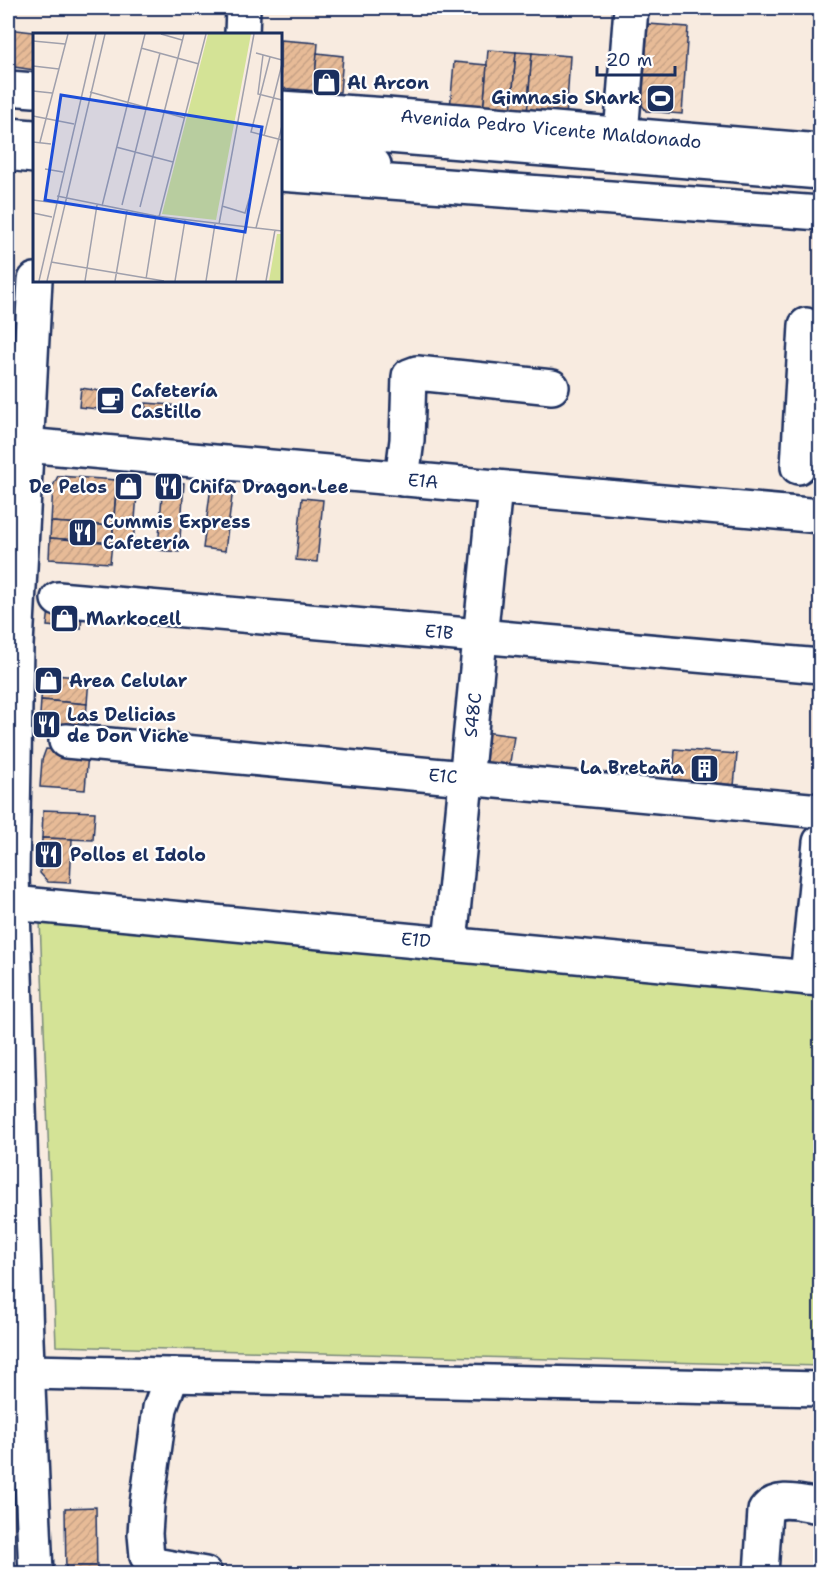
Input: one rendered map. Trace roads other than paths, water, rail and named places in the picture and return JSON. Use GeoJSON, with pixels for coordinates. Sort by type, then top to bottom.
{"type":"FeatureCollection","features":[{"type":"Feature","properties":{"kind":"street"},"geometry":{"type":"LineString","coordinates":[[242,33],[243,8]]}},
{"type":"Feature","properties":{"kind":"street"},"geometry":{"type":"LineString","coordinates":[[621,135],[631,8]]}},
{"type":"Feature","properties":{"kind":"street"},"geometry":{"type":"LineString","coordinates":[[8,88],[33,90]]}},
{"type":"Feature","properties":{"kind":"street"},"geometry":{"type":"LineString","coordinates":[[8,104],[33,107]]}},
{"type":"Feature","properties":{"kind":"street","name":"Avenida Pedro Vicente Maldonado"},"geometry":{"type":"LineString","coordinates":[[282,108],[820,151]]}},
{"type":"Feature","properties":{"kind":"street"},"geometry":{"type":"LineString","coordinates":[[282,127],[820,172]]}},
{"type":"Feature","properties":{"kind":"street"},"geometry":{"type":"LineString","coordinates":[[8,135],[33,137]]}},
{"type":"Feature","properties":{"kind":"street"},"geometry":{"type":"LineString","coordinates":[[8,153],[33,156]]}},
{"type":"Feature","properties":{"kind":"street"},"geometry":{"type":"LineString","coordinates":[[282,157],[820,200]]}},
{"type":"Feature","properties":{"kind":"street"},"geometry":{"type":"LineString","coordinates":[[282,174],[820,213]]}},
{"type":"Feature","properties":{"kind":"street"},"geometry":{"type":"LineString","coordinates":[[35,282],[17,412],[25,445],[12,645],[10,884],[20,1351],[36,1574]]}},
{"type":"Feature","properties":{"kind":"street"},"geometry":{"type":"LineString","coordinates":[[798,467],[811,390],[806,325]]}},
{"type":"Feature","properties":{"kind":"street"},"geometry":{"type":"LineString","coordinates":[[402,479],[407,440],[409,376],[417,373],[552,387]]}},
{"type":"Feature","properties":{"kind":"street","name":"E1A"},"geometry":{"type":"LineString","coordinates":[[25,445],[820,516]]}},
{"type":"Feature","properties":{"kind":"street","name":"S48C"},"geometry":{"type":"LineString","coordinates":[[450,944],[495,487]]}},
{"type":"Feature","properties":{"kind":"street","name":"E1B"},"geometry":{"type":"LineString","coordinates":[[58,599],[820,666]]}},
{"type":"Feature","properties":{"kind":"street","name":"E1C"},"geometry":{"type":"LineString","coordinates":[[66,741],[820,811]]}},
{"type":"Feature","properties":{"kind":"street"},"geometry":{"type":"LineString","coordinates":[[814,979],[820,842]]}},
{"type":"Feature","properties":{"kind":"street","name":"E1D"},"geometry":{"type":"LineString","coordinates":[[10,884],[450,944],[814,979]]}},
{"type":"Feature","properties":{"kind":"street"},"geometry":{"type":"LineString","coordinates":[[20,1351],[172,1375],[820,1389]]}},
{"type":"Feature","properties":{"kind":"street"},"geometry":{"type":"LineString","coordinates":[[172,1375],[160,1408],[147,1504],[145,1534],[147,1556],[155,1565],[205,1574]]}},
{"type":"Feature","properties":{"kind":"street"},"geometry":{"type":"LineString","coordinates":[[761,1574],[765,1511],[769,1505],[779,1501],[820,1506]]}},
{"type":"Feature","properties":{"kind":"place","name":"Al Arcon"},"geometry":{"type":"Point","coordinates":[326,83]}},
{"type":"Feature","properties":{"kind":"place","name":"Gimnasio Shark"},"geometry":{"type":"Point","coordinates":[661,98]}},
{"type":"Feature","properties":{"kind":"place","name":"Cafetería Castillo"},"geometry":{"type":"Point","coordinates":[110,401]}},
{"type":"Feature","properties":{"kind":"place","name":"De Pelos"},"geometry":{"type":"Point","coordinates":[128,487]}},
{"type":"Feature","properties":{"kind":"place","name":"Chifa Dragon Lee"},"geometry":{"type":"Point","coordinates":[168,487]}},
{"type":"Feature","properties":{"kind":"place","name":"Cummis Express Cafetería"},"geometry":{"type":"Point","coordinates":[82,532]}},
{"type":"Feature","properties":{"kind":"place","name":"Markocell"},"geometry":{"type":"Point","coordinates":[65,619]}},
{"type":"Feature","properties":{"kind":"place","name":"Area Celular"},"geometry":{"type":"Point","coordinates":[48,681]}},
{"type":"Feature","properties":{"kind":"place","name":"Las Delicias de Don Viche"},"geometry":{"type":"Point","coordinates":[46,725]}},
{"type":"Feature","properties":{"kind":"place","name":"La Bretaña"},"geometry":{"type":"Point","coordinates":[705,768]}},
{"type":"Feature","properties":{"kind":"place","name":"Pollos el Idolo"},"geometry":{"type":"Point","coordinates":[49,855]}}]}
